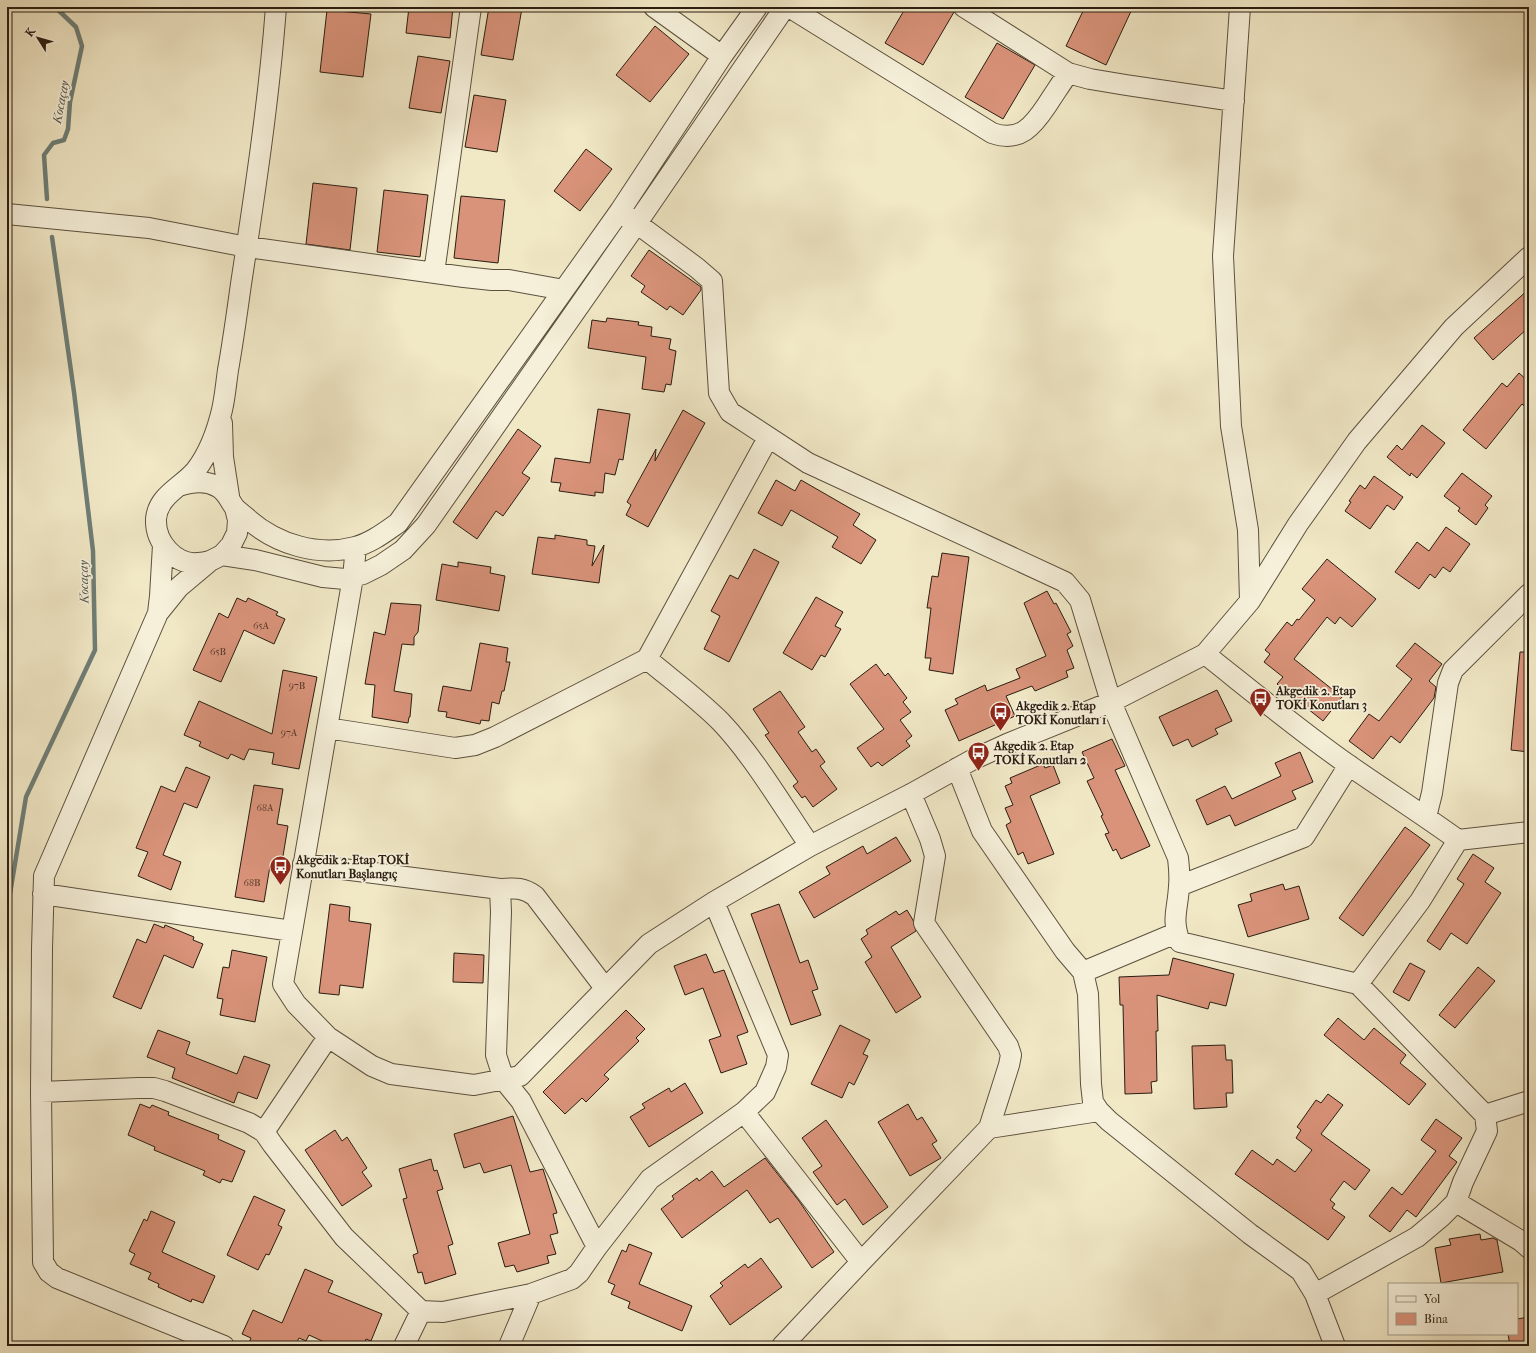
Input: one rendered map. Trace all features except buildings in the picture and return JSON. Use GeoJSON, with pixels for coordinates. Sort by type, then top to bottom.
{"type":"FeatureCollection","features":[{"type":"Feature","properties":{"kind":"street"},"geometry":{"type":"LineString","coordinates":[[224,1346],[57,1278],[49,1272],[43,1262],[41,1092],[43,894],[44,876],[158,613],[179,586],[231,545],[237,533],[238,520],[232,502],[223,457],[222,411],[271,77],[276,7]]}},
{"type":"Feature","properties":{"kind":"street"},"geometry":{"type":"LineString","coordinates":[[434,273],[471,7]]}},
{"type":"Feature","properties":{"kind":"street"},"geometry":{"type":"LineString","coordinates":[[654,7],[722,56]]}},
{"type":"Feature","properties":{"kind":"street"},"geometry":{"type":"LineString","coordinates":[[179,486],[192,482],[206,482],[218,487],[232,502],[269,535],[300,547],[321,550],[356,547],[376,538],[398,523],[620,211],[722,56],[757,7]]}},
{"type":"Feature","properties":{"kind":"street"},"geometry":{"type":"LineString","coordinates":[[222,411],[212,440],[195,470],[179,486],[168,494],[160,506],[156,519],[158,533],[163,545],[172,555],[184,561],[197,564],[216,558],[255,560],[323,577],[344,579],[363,574],[382,565],[403,550],[426,525],[786,7]]}},
{"type":"Feature","properties":{"kind":"street"},"geometry":{"type":"LineString","coordinates":[[789,7],[992,133],[1001,136],[1014,136],[1035,123],[1068,73]]}},
{"type":"Feature","properties":{"kind":"street"},"geometry":{"type":"LineString","coordinates":[[964,7],[1068,73],[1090,79],[1234,101]]}},
{"type":"Feature","properties":{"kind":"street"},"geometry":{"type":"LineString","coordinates":[[1240,7],[1224,256],[1231,426],[1248,530],[1250,601]]}},
{"type":"Feature","properties":{"kind":"street"},"geometry":{"type":"LineString","coordinates":[[620,211],[712,281],[719,394],[730,412],[808,464],[1065,582],[1080,600],[1111,702],[1178,858],[1179,886],[1174,922],[1176,933],[1180,942],[1358,984],[1485,1115],[1487,1131],[1463,1182],[1456,1202],[1417,1237],[1315,1294]]}},
{"type":"Feature","properties":{"kind":"street"},"geometry":{"type":"LineString","coordinates":[[7,214],[149,228],[247,247],[434,273],[492,280],[509,280],[564,290]]}},
{"type":"Feature","properties":{"kind":"street"},"geometry":{"type":"LineString","coordinates":[[356,547],[353,577],[283,984],[296,1004],[328,1037],[372,1066],[391,1074],[474,1085],[504,1080],[520,1076],[649,944],[714,902],[810,846],[911,794],[957,768],[1007,744],[1111,702],[1205,654],[1250,601],[1298,524],[1357,441],[1454,327],[1529,257]]}},
{"type":"Feature","properties":{"kind":"street"},"geometry":{"type":"LineString","coordinates":[[327,728],[455,748],[475,745],[495,737],[647,659],[768,438]]}},
{"type":"Feature","properties":{"kind":"street"},"geometry":{"type":"LineString","coordinates":[[158,613],[163,545]]}},
{"type":"Feature","properties":{"kind":"street"},"geometry":{"type":"LineString","coordinates":[[1426,816],[1432,793],[1448,684],[1453,670],[1529,594]]}},
{"type":"Feature","properties":{"kind":"street"},"geometry":{"type":"LineString","coordinates":[[1205,654],[1349,765],[1426,816],[1458,840],[1529,832]]}},
{"type":"Feature","properties":{"kind":"street"},"geometry":{"type":"LineString","coordinates":[[647,659],[687,692],[721,723],[750,759],[810,846]]}},
{"type":"Feature","properties":{"kind":"street"},"geometry":{"type":"LineString","coordinates":[[1179,886],[1304,837],[1349,765]]}},
{"type":"Feature","properties":{"kind":"street"},"geometry":{"type":"LineString","coordinates":[[957,768],[982,831],[1065,950],[1083,972],[1088,994],[1093,1102],[1109,1122],[1250,1234],[1301,1271],[1315,1294],[1335,1346]]}},
{"type":"Feature","properties":{"kind":"street"},"geometry":{"type":"LineString","coordinates":[[782,1346],[989,1128],[1009,1065],[1011,1055],[1008,1046],[924,923],[935,856],[930,839],[911,794]]}},
{"type":"Feature","properties":{"kind":"street"},"geometry":{"type":"LineString","coordinates":[[1358,984],[1420,901],[1458,840]]}},
{"type":"Feature","properties":{"kind":"street"},"geometry":{"type":"LineString","coordinates":[[303,864],[500,889],[521,888],[535,896],[605,988]]}},
{"type":"Feature","properties":{"kind":"street"},"geometry":{"type":"LineString","coordinates":[[500,889],[501,912],[496,1055],[504,1080],[521,1101],[596,1247]]}},
{"type":"Feature","properties":{"kind":"street"},"geometry":{"type":"LineString","coordinates":[[43,894],[292,931]]}},
{"type":"Feature","properties":{"kind":"street"},"geometry":{"type":"LineString","coordinates":[[41,1092],[154,1088],[249,1123],[264,1132],[344,1237],[421,1311],[443,1312],[531,1294],[572,1279],[579,1273],[596,1247],[650,1179],[744,1112],[766,1092],[776,1068],[778,1055],[714,902]]}},
{"type":"Feature","properties":{"kind":"street"},"geometry":{"type":"LineString","coordinates":[[1083,972],[1176,933]]}},
{"type":"Feature","properties":{"kind":"street"},"geometry":{"type":"LineString","coordinates":[[264,1132],[328,1037]]}},
{"type":"Feature","properties":{"kind":"street"},"geometry":{"type":"LineString","coordinates":[[1485,1115],[1529,1100]]}},
{"type":"Feature","properties":{"kind":"street"},"geometry":{"type":"LineString","coordinates":[[989,1128],[1099,1111]]}},
{"type":"Feature","properties":{"kind":"street"},"geometry":{"type":"LineString","coordinates":[[744,1112],[861,1262]]}},
{"type":"Feature","properties":{"kind":"street"},"geometry":{"type":"LineString","coordinates":[[1456,1202],[1521,1241],[1529,1248]]}},
{"type":"Feature","properties":{"kind":"street"},"geometry":{"type":"LineString","coordinates":[[509,1346],[531,1294]]}},
{"type":"Feature","properties":{"kind":"street"},"geometry":{"type":"LineString","coordinates":[[404,1346],[421,1311]]}},
{"type":"Feature","properties":{"kind":"waterway","name":"Kocaçay"},"geometry":{"type":"LineString","coordinates":[[47,199],[44,155],[53,143],[64,140],[68,129],[70,102],[82,46],[76,27],[55,7]]}},
{"type":"Feature","properties":{"kind":"waterway","name":"Kocaçay"},"geometry":{"type":"LineString","coordinates":[[7,912],[26,797],[95,650],[93,551],[74,392],[52,237]]}},
{"type":"Feature","properties":{"kind":"place","name":"Akgedik 2. Etap TOKİ Konutları 3"},"geometry":{"type":"Point","coordinates":[1261,718]}},
{"type":"Feature","properties":{"kind":"place","name":"Akgedik 2. Etap TOKİ Konutları 1"},"geometry":{"type":"Point","coordinates":[1001,732]}},
{"type":"Feature","properties":{"kind":"place","name":"Akgedik 2. Etap TOKİ Konutları 2"},"geometry":{"type":"Point","coordinates":[979,772]}},
{"type":"Feature","properties":{"kind":"place","name":"Akgedik 2. Etap TOKİ Konutları Başlangıç"},"geometry":{"type":"Point","coordinates":[281,886]}}]}
